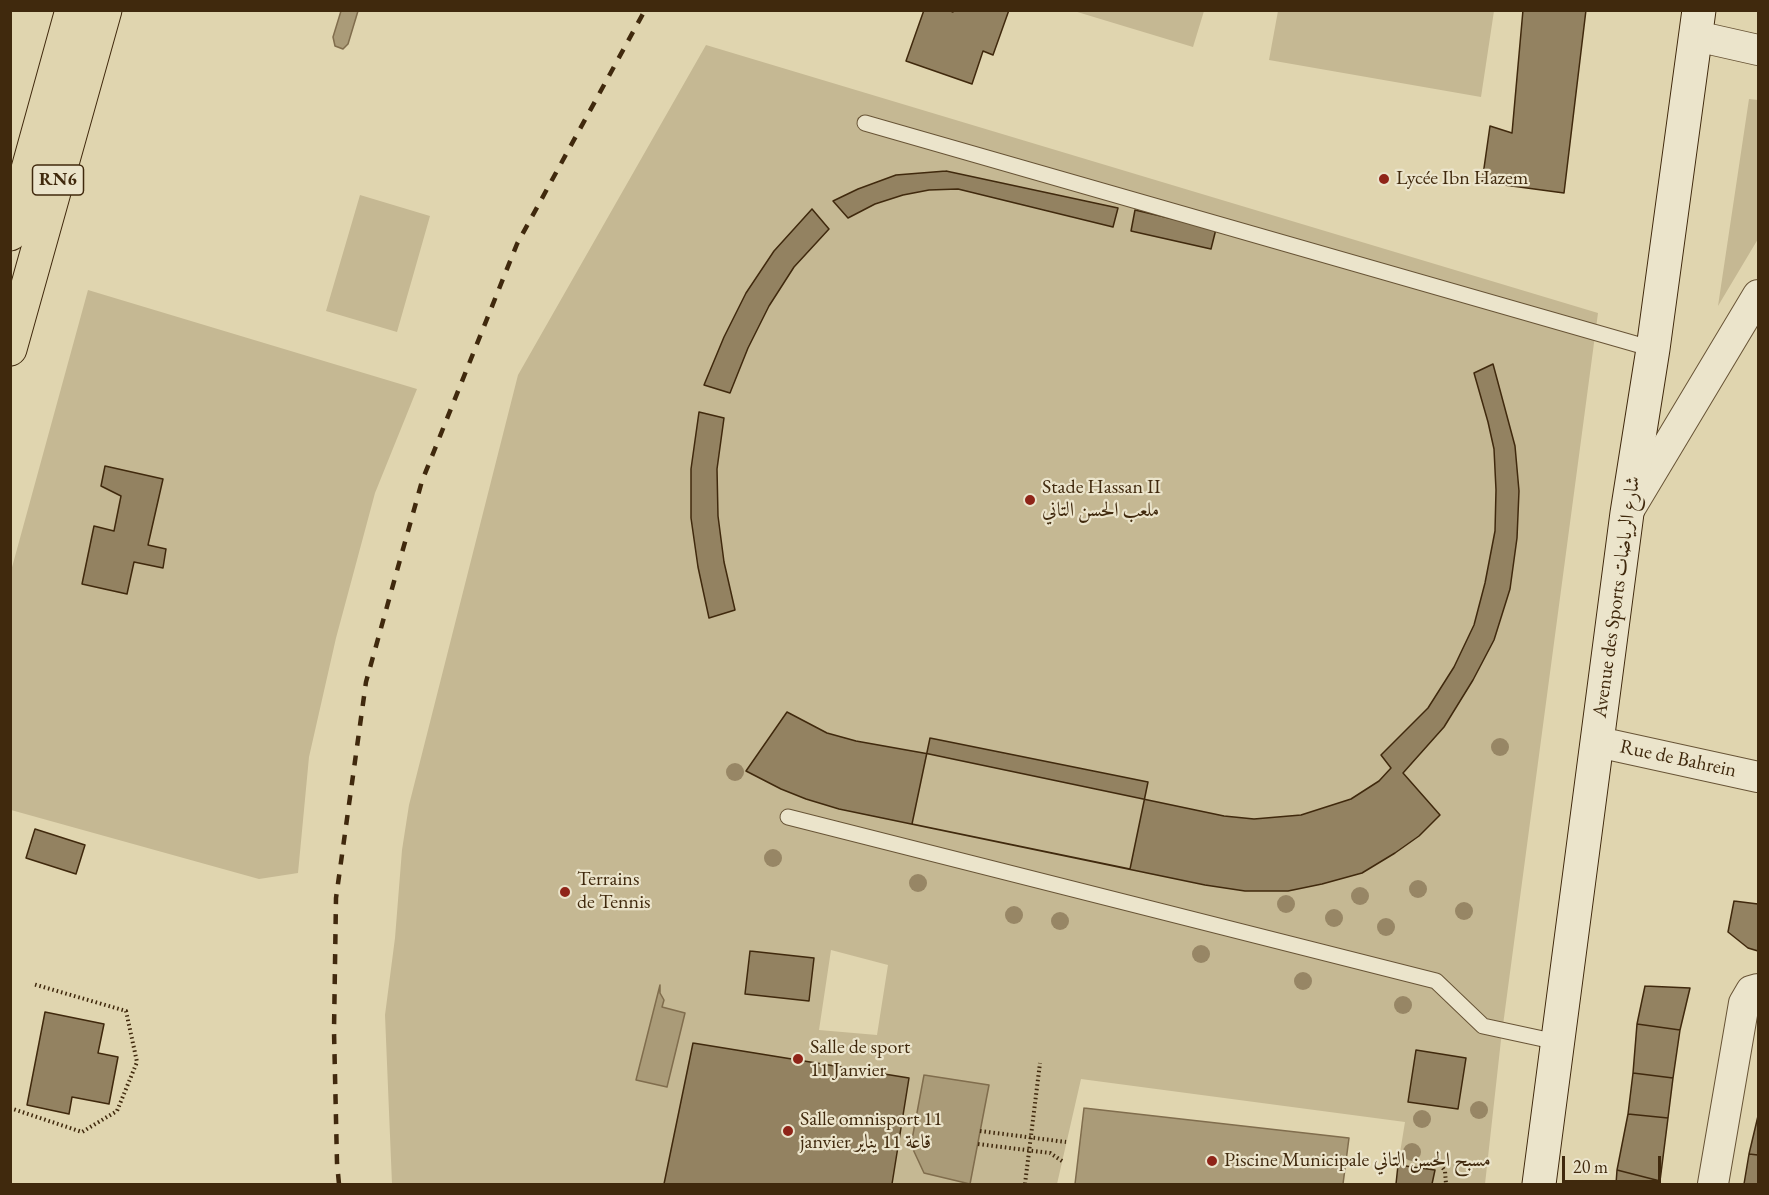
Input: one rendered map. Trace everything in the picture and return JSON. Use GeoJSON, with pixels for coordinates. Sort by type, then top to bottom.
{"type":"FeatureCollection","features":[{"type":"Feature","properties":{"kind":"main road","name":"RN6"},"geometry":{"type":"LineString","coordinates":[[10,234],[72,10]]}},
{"type":"Feature","properties":{"kind":"main road","name":"RN6"},"geometry":{"type":"LineString","coordinates":[[10,349],[105,10]]}},
{"type":"Feature","properties":{"kind":"street"},"geometry":{"type":"LineString","coordinates":[[1697,23],[1758,50]]}},
{"type":"Feature","properties":{"kind":"street","name":"Avenue des Sports شارع الرياضات"},"geometry":{"type":"LineString","coordinates":[[1539,1185],[1627,513],[1653,349],[1697,23]]}},
{"type":"Feature","properties":{"kind":"street"},"geometry":{"type":"LineString","coordinates":[[1627,513],[1758,295]]}},
{"type":"Feature","properties":{"kind":"street","name":"Rue de Bahrein"},"geometry":{"type":"LineString","coordinates":[[1598,742],[1758,777]]}},
{"type":"Feature","properties":{"kind":"street"},"geometry":{"type":"LineString","coordinates":[[1713,1185],[1744,1003],[1751,991],[1758,990]]}},
{"type":"Feature","properties":{"kind":"lane"},"geometry":{"type":"LineString","coordinates":[[865,123],[1653,349]]}},
{"type":"Feature","properties":{"kind":"lane"},"geometry":{"type":"LineString","coordinates":[[788,817],[1436,981],[1483,1026],[1557,1042]]}},
{"type":"Feature","properties":{"kind":"path"},"geometry":{"type":"LineString","coordinates":[[10,1108],[82,1132],[117,1111],[137,1062],[126,1011],[33,984]]}},
{"type":"Feature","properties":{"kind":"path"},"geometry":{"type":"LineString","coordinates":[[1025,1185],[1040,1063]]}},
{"type":"Feature","properties":{"kind":"path"},"geometry":{"type":"LineString","coordinates":[[980,1131],[1066,1142]]}},
{"type":"Feature","properties":{"kind":"path"},"geometry":{"type":"LineString","coordinates":[[978,1144],[1050,1153],[1062,1161]]}},
{"type":"Feature","properties":{"kind":"path"},"geometry":{"type":"LineString","coordinates":[[1435,1157],[1445,1171],[1446,1185]]}},
{"type":"Feature","properties":{"kind":"shaded area"},"geometry":{"type":"Polygon","coordinates":[[[341,11],[358,11],[348,44],[343,49],[335,46],[333,37],[341,11]]]}},
{"type":"Feature","properties":{"kind":"shaded area"},"geometry":{"type":"Polygon","coordinates":[[[1074,11],[1204,11],[1193,47],[1074,11]]]}},
{"type":"Feature","properties":{"kind":"shaded area"},"geometry":{"type":"Polygon","coordinates":[[[1278,11],[1494,11],[1481,97],[1269,60],[1278,11]]]}},
{"type":"Feature","properties":{"kind":"shaded area","name":"Stade Hassan II ملعب الحسن التاني"},"geometry":{"type":"Polygon","coordinates":[[[706,45],[1598,313],[1501,1040],[1485,1184],[1432,1184],[1435,1170],[1398,1165],[1405,1122],[1081,1079],[1057,1184],[392,1184],[385,1015],[395,938],[402,850],[409,805],[518,375],[706,45]],[[831,950],[819,1030],[877,1035],[888,965],[831,950]],[[1416,1050],[1409,1102],[1458,1109],[1466,1058],[1416,1050]]]}},
{"type":"Feature","properties":{"kind":"shaded area"},"geometry":{"type":"Polygon","coordinates":[[[1749,99],[1758,100],[1758,239],[1718,306],[1749,99]]]}},
{"type":"Feature","properties":{"kind":"shaded area"},"geometry":{"type":"Polygon","coordinates":[[[360,195],[430,216],[397,332],[326,311],[360,195]]]}},
{"type":"Feature","properties":{"kind":"shaded area"},"geometry":{"type":"Polygon","coordinates":[[[88,290],[417,389],[375,493],[336,638],[309,757],[298,873],[259,879],[11,810],[11,571],[88,290]]]}},
{"type":"Feature","properties":{"kind":"shaded area"},"geometry":{"type":"Polygon","coordinates":[[[660,985],[660,993],[664,1000],[662,1007],[685,1013],[667,1087],[636,1080],[660,985]]]}},
{"type":"Feature","properties":{"kind":"shaded area"},"geometry":{"type":"Polygon","coordinates":[[[924,1075],[989,1085],[970,1184],[924,1173],[911,1145],[924,1075]]]}},
{"type":"Feature","properties":{"kind":"shaded area","name":"Piscine Municipale مسبح الحسن التاني"},"geometry":{"type":"Polygon","coordinates":[[[1084,1108],[1349,1138],[1343,1184],[1075,1184],[1084,1108]]]}},
{"type":"Feature","properties":{"kind":"building"},"geometry":{"type":"Polygon","coordinates":[[[924,10],[953,12],[953,10],[1009,10],[993,55],[983,51],[972,84],[906,61],[924,10]]]}},
{"type":"Feature","properties":{"kind":"building"},"geometry":{"type":"Polygon","coordinates":[[[1523,10],[1586,10],[1564,193],[1482,182],[1490,126],[1512,133],[1523,10]]]}},
{"type":"Feature","properties":{"kind":"building"},"geometry":{"type":"Polygon","coordinates":[[[946,171],[1118,208],[1113,227],[958,189],[929,190],[903,195],[875,204],[848,218],[833,201],[896,175],[946,171]]]}},
{"type":"Feature","properties":{"kind":"building"},"geometry":{"type":"Polygon","coordinates":[[[812,209],[829,229],[794,267],[769,306],[748,348],[730,393],[704,385],[746,293],[774,251],[812,209]]]}},
{"type":"Feature","properties":{"kind":"building"},"geometry":{"type":"Polygon","coordinates":[[[1135,210],[1216,229],[1211,249],[1131,231],[1135,210]]]}},
{"type":"Feature","properties":{"kind":"building"},"geometry":{"type":"Polygon","coordinates":[[[1493,364],[1515,446],[1519,491],[1517,538],[1510,589],[1494,640],[1473,680],[1444,727],[1403,773],[1440,815],[1419,836],[1362,873],[1288,891],[1245,891],[1205,885],[839,809],[781,789],[746,771],[787,712],[827,733],[856,741],[929,754],[1224,816],[1254,819],[1301,815],[1351,799],[1379,781],[1391,768],[1381,755],[1428,708],[1454,667],[1474,625],[1495,531],[1496,490],[1494,449],[1474,373],[1493,364]]]}},
{"type":"Feature","properties":{"kind":"building"},"geometry":{"type":"Polygon","coordinates":[[[699,412],[724,418],[717,469],[718,516],[724,562],[735,610],[709,618],[691,518],[691,469],[699,412]]]}},
{"type":"Feature","properties":{"kind":"building"},"geometry":{"type":"Polygon","coordinates":[[[105,466],[163,479],[148,545],[166,549],[163,568],[134,562],[127,594],[82,584],[94,526],[114,531],[121,496],[101,486],[105,466]]]}},
{"type":"Feature","properties":{"kind":"building"},"geometry":{"type":"Polygon","coordinates":[[[930,738],[1148,782],[1130,869],[912,824],[930,738]]]}},
{"type":"Feature","properties":{"kind":"building"},"geometry":{"type":"Polygon","coordinates":[[[35,829],[85,845],[76,874],[26,858],[35,829]]]}},
{"type":"Feature","properties":{"kind":"building"},"geometry":{"type":"Polygon","coordinates":[[[1734,901],[1758,904],[1758,951],[1748,948],[1728,932],[1734,901]]]}},
{"type":"Feature","properties":{"kind":"building"},"geometry":{"type":"Polygon","coordinates":[[[750,951],[814,958],[809,1001],[745,994],[750,951]]]}},
{"type":"Feature","properties":{"kind":"building"},"geometry":{"type":"Polygon","coordinates":[[[1645,986],[1690,988],[1680,1030],[1637,1024],[1645,986]]]}},
{"type":"Feature","properties":{"kind":"building"},"geometry":{"type":"Polygon","coordinates":[[[45,1012],[104,1024],[98,1053],[118,1057],[109,1104],[72,1097],[69,1114],[27,1105],[45,1012]]]}},
{"type":"Feature","properties":{"kind":"building"},"geometry":{"type":"Polygon","coordinates":[[[1637,1024],[1680,1030],[1673,1078],[1633,1073],[1637,1024]]]}},
{"type":"Feature","properties":{"kind":"building","name":"Salle de sport 11 Janvier"},"geometry":{"type":"Polygon","coordinates":[[[693,1043],[909,1078],[892,1184],[664,1184],[693,1043]]]}},
{"type":"Feature","properties":{"kind":"building"},"geometry":{"type":"Polygon","coordinates":[[[1416,1050],[1466,1058],[1458,1109],[1408,1102],[1416,1050]]]}},
{"type":"Feature","properties":{"kind":"building"},"geometry":{"type":"Polygon","coordinates":[[[1633,1073],[1673,1078],[1668,1118],[1628,1114],[1633,1073]]]}},
{"type":"Feature","properties":{"kind":"building"},"geometry":{"type":"Polygon","coordinates":[[[1628,1114],[1668,1118],[1660,1181],[1617,1170],[1628,1114]]]}},
{"type":"Feature","properties":{"kind":"building"},"geometry":{"type":"Polygon","coordinates":[[[1758,1116],[1758,1155],[1749,1154],[1758,1116]]]}},
{"type":"Feature","properties":{"kind":"building"},"geometry":{"type":"Polygon","coordinates":[[[1749,1154],[1758,1155],[1758,1184],[1744,1184],[1749,1154]]]}},
{"type":"Feature","properties":{"kind":"building"},"geometry":{"type":"Polygon","coordinates":[[[1398,1165],[1435,1170],[1432,1184],[1396,1184],[1398,1165]]]}},
{"type":"Feature","properties":{"kind":"building"},"geometry":{"type":"Polygon","coordinates":[[[1617,1170],[1660,1181],[1659,1184],[1616,1184],[1617,1170]]]}},
{"type":"Feature","properties":{"kind":"railway"},"geometry":{"type":"LineString","coordinates":[[339,1184],[334,1031],[336,898],[366,682],[422,481],[517,244],[645,10]]}},
{"type":"Feature","properties":{"kind":"place","name":"Lycée Ibn Hazem"},"geometry":{"type":"Point","coordinates":[1384,179]}},
{"type":"Feature","properties":{"kind":"place","name":"Stade Hassan II ملعب الحسن التاني"},"geometry":{"type":"Point","coordinates":[1030,500]}},
{"type":"Feature","properties":{"kind":"place","name":"Terrains de Tennis"},"geometry":{"type":"Point","coordinates":[565,892]}},
{"type":"Feature","properties":{"kind":"place","name":"Salle de sport 11 Janvier"},"geometry":{"type":"Point","coordinates":[798,1059]}},
{"type":"Feature","properties":{"kind":"place","name":"Salle omnisport 11 janvier قاعة 11 يناير"},"geometry":{"type":"Point","coordinates":[788,1131]}},
{"type":"Feature","properties":{"kind":"place","name":"Piscine Municipale مسبح الحسن التاني"},"geometry":{"type":"Point","coordinates":[1212,1161]}}]}
